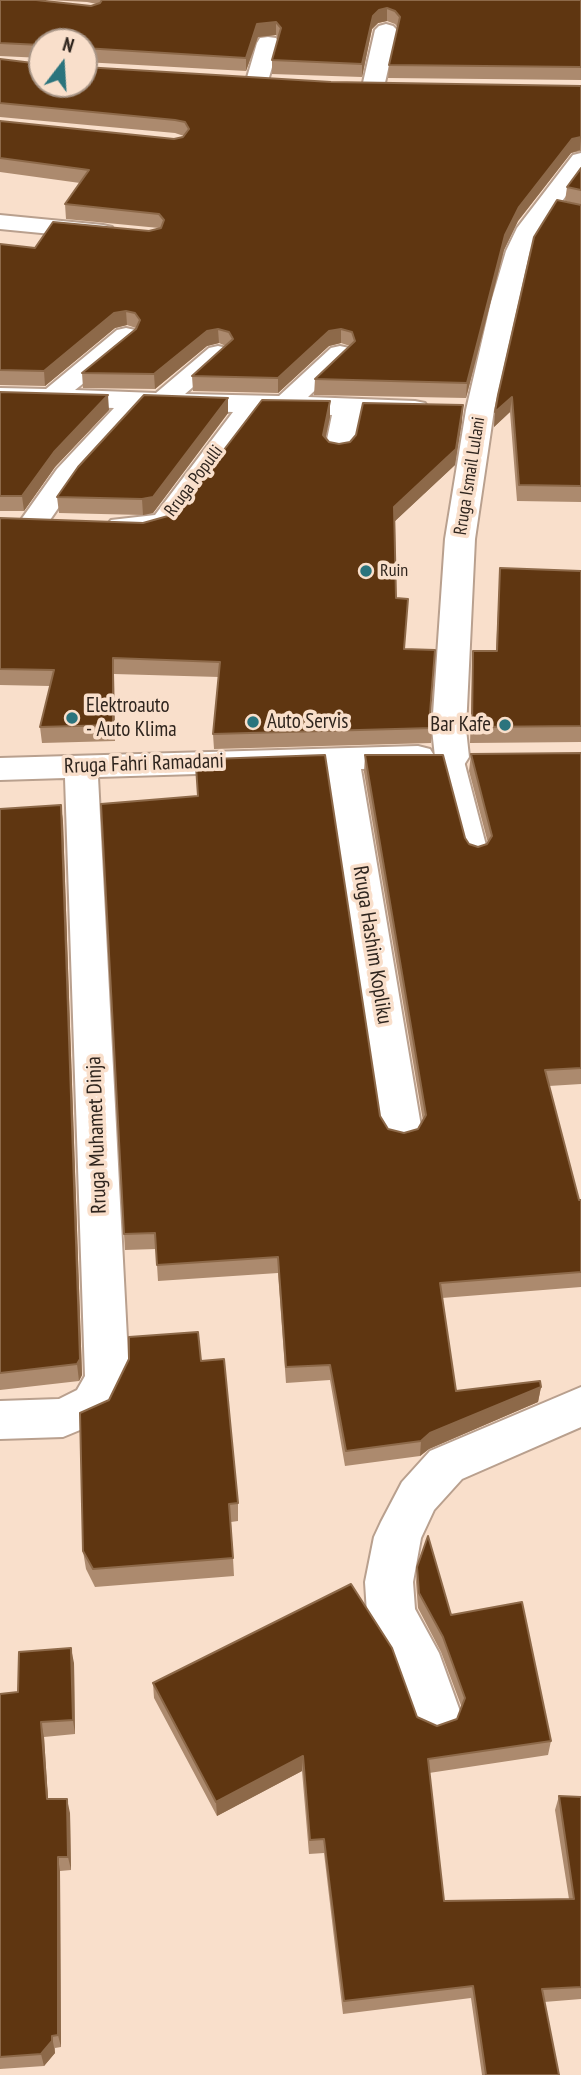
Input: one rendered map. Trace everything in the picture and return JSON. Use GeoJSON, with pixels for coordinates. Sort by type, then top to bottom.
{"type":"FeatureCollection","features":[{"type":"Feature","properties":{"kind":"street"},"geometry":{"type":"LineString","coordinates":[[386,30],[363,87],[401,88]]}},
{"type":"Feature","properties":{"kind":"street"},"geometry":{"type":"LineString","coordinates":[[257,81],[268,43]]}},
{"type":"Feature","properties":{"kind":"street"},"geometry":{"type":"LineString","coordinates":[[230,80],[281,83]]}},
{"type":"Feature","properties":{"kind":"street","name":"Rruga Ismail Lulani"},"geometry":{"type":"LineString","coordinates":[[465,757],[449,729],[460,539],[459,410],[517,251],[557,207],[581,161]]}},
{"type":"Feature","properties":{"kind":"street"},"geometry":{"type":"LineString","coordinates":[[0,222],[123,233]]}},
{"type":"Feature","properties":{"kind":"street"},"geometry":{"type":"LineString","coordinates":[[58,398],[60,389],[126,336]]}},
{"type":"Feature","properties":{"kind":"street"},"geometry":{"type":"LineString","coordinates":[[290,405],[292,397],[340,354]]}},
{"type":"Feature","properties":{"kind":"street"},"geometry":{"type":"LineString","coordinates":[[166,401],[169,393],[218,355]]}},
{"type":"Feature","properties":{"kind":"street"},"geometry":{"type":"LineString","coordinates":[[0,396],[459,410]]}},
{"type":"Feature","properties":{"kind":"street","name":"Rruga Populli"},"geometry":{"type":"LineString","coordinates":[[136,400],[67,475],[48,524],[144,527],[165,521],[253,404]]}},
{"type":"Feature","properties":{"kind":"street"},"geometry":{"type":"LineString","coordinates":[[340,449],[348,407]]}},
{"type":"Feature","properties":{"kind":"street","name":"Rruga Fahri Ramadani"},"geometry":{"type":"LineString","coordinates":[[0,769],[342,758],[465,757]]}},
{"type":"Feature","properties":{"kind":"street","name":"Rruga Hashim Kopliku"},"geometry":{"type":"LineString","coordinates":[[342,758],[402,1132]]}},
{"type":"Feature","properties":{"kind":"street","name":"Rruga Muhamet Dinja"},"geometry":{"type":"LineString","coordinates":[[0,1420],[63,1418],[93,1404],[107,1377],[81,766]]}},
{"type":"Feature","properties":{"kind":"street"},"geometry":{"type":"LineString","coordinates":[[436,1714],[414,1653],[391,1613],[389,1582],[398,1537],[418,1496],[446,1465],[581,1406]]}},
{"type":"Feature","properties":{"kind":"lane"},"geometry":{"type":"LineString","coordinates":[[465,757],[477,853]]}},
{"type":"Feature","properties":{"kind":"building"},"geometry":{"type":"Polygon","coordinates":[[[0,0],[36,0],[91,6],[102,0],[581,0],[581,67],[389,65],[400,17],[387,8],[379,10],[373,16],[362,64],[272,60],[281,28],[276,22],[257,24],[246,58],[98,49],[98,28],[28,28],[28,44],[0,43],[0,0]]]}},
{"type":"Feature","properties":{"kind":"building"},"geometry":{"type":"Polygon","coordinates":[[[0,59],[28,62],[28,98],[98,98],[98,68],[331,82],[581,86],[581,137],[572,139],[519,207],[505,235],[467,383],[315,379],[355,341],[352,332],[341,329],[329,331],[278,378],[192,376],[233,339],[229,332],[218,329],[207,331],[154,374],[82,373],[136,329],[140,320],[135,313],[126,311],[114,313],[44,371],[0,370],[0,244],[35,248],[53,222],[149,231],[161,228],[164,220],[159,214],[65,204],[89,170],[0,158],[0,121],[174,139],[183,137],[189,129],[185,122],[175,120],[0,103],[0,59]]]}},
{"type":"Feature","properties":{"kind":"building"},"geometry":{"type":"Polygon","coordinates":[[[581,168],[581,190],[567,187],[581,168]]]}},
{"type":"Feature","properties":{"kind":"building"},"geometry":{"type":"Polygon","coordinates":[[[557,200],[581,205],[581,486],[519,485],[512,397],[495,412],[534,237],[557,200]]]}},
{"type":"Feature","properties":{"kind":"building"},"geometry":{"type":"Polygon","coordinates":[[[0,392],[108,395],[54,452],[22,496],[0,496],[0,392]]]}},
{"type":"Feature","properties":{"kind":"building"},"geometry":{"type":"Polygon","coordinates":[[[144,395],[228,398],[153,497],[57,497],[78,467],[144,395]]]}},
{"type":"Feature","properties":{"kind":"building"},"geometry":{"type":"Polygon","coordinates":[[[262,400],[330,401],[323,435],[329,442],[339,444],[350,442],[356,435],[363,403],[463,405],[456,449],[394,507],[396,598],[408,599],[404,649],[435,650],[430,713],[432,728],[213,734],[220,662],[113,658],[113,725],[40,727],[54,670],[0,669],[0,518],[143,523],[175,514],[262,400]]]}},
{"type":"Feature","properties":{"kind":"building"},"geometry":{"type":"Polygon","coordinates":[[[500,568],[581,571],[581,726],[472,727],[473,651],[497,651],[500,568]]]}},
{"type":"Feature","properties":{"kind":"building"},"geometry":{"type":"Polygon","coordinates":[[[581,753],[581,1068],[545,1070],[581,1200],[581,1272],[440,1283],[456,1391],[540,1381],[541,1387],[430,1433],[421,1441],[346,1451],[330,1365],[286,1367],[278,1257],[157,1265],[155,1233],[124,1234],[101,804],[198,796],[196,766],[210,765],[211,759],[325,755],[380,1116],[388,1129],[404,1133],[418,1129],[426,1115],[365,755],[443,755],[465,838],[469,844],[478,847],[487,844],[492,836],[471,754],[581,753]]]}},
{"type":"Feature","properties":{"kind":"building"},"geometry":{"type":"Polygon","coordinates":[[[61,805],[80,1359],[77,1364],[0,1373],[0,809],[61,805]]]}},
{"type":"Feature","properties":{"kind":"building"},"geometry":{"type":"Polygon","coordinates":[[[198,1332],[201,1361],[224,1359],[238,1503],[229,1504],[233,1558],[93,1569],[83,1551],[80,1413],[109,1400],[129,1359],[129,1337],[198,1332]]]}},
{"type":"Feature","properties":{"kind":"building"},"geometry":{"type":"Polygon","coordinates":[[[428,1536],[451,1615],[522,1602],[551,1741],[428,1759],[444,1901],[574,1899],[559,1796],[581,1797],[581,1987],[542,1989],[559,2075],[486,2075],[473,1986],[344,2001],[324,1839],[310,1840],[303,1756],[216,1802],[153,1683],[351,1584],[392,1648],[417,1717],[437,1726],[457,1719],[465,1698],[443,1637],[419,1593],[417,1567],[428,1536]]]}},
{"type":"Feature","properties":{"kind":"building"},"geometry":{"type":"Polygon","coordinates":[[[71,1648],[73,1720],[41,1722],[47,1799],[67,1799],[68,1857],[58,1857],[58,2035],[52,2036],[52,2041],[41,2054],[0,2057],[0,1694],[18,1692],[19,1652],[71,1648]]]}},
{"type":"Feature","properties":{"kind":"place","name":"Ruin"},"geometry":{"type":"Point","coordinates":[366,571]}},
{"type":"Feature","properties":{"kind":"place","name":"Elektroauto - Auto Klima"},"geometry":{"type":"Point","coordinates":[72,718]}},
{"type":"Feature","properties":{"kind":"place","name":"Auto Servis"},"geometry":{"type":"Point","coordinates":[253,722]}},
{"type":"Feature","properties":{"kind":"place","name":"Bar Kafe"},"geometry":{"type":"Point","coordinates":[505,725]}}]}
